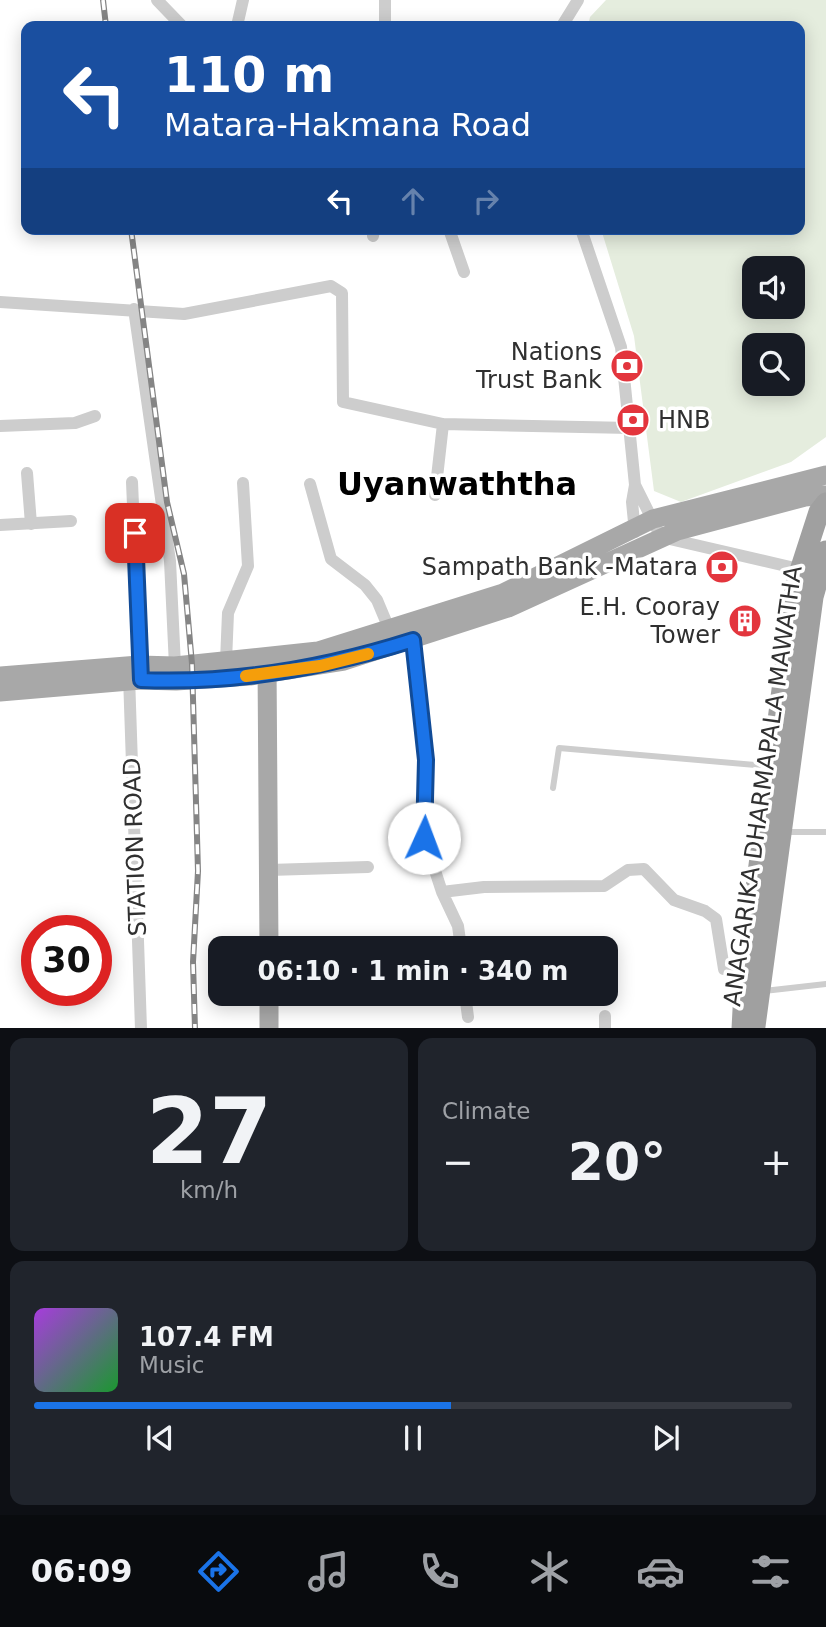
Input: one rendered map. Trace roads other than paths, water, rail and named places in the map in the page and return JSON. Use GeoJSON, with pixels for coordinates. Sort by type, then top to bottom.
{"type":"FeatureCollection","features":[{"type":"Feature","properties":{"kind":"highway","name":"ANAGARIKA DHARMAPALA MAWATHA"},"geometry":{"type":"LineString","coordinates":[[754,1028],[819,564],[819,512],[826,503]]}},
{"type":"Feature","properties":{"kind":"highway","name":"ANAGARIKA DHARMAPALA MAWATHA"},"geometry":{"type":"LineString","coordinates":[[741,1028],[745,972],[774,766],[819,564]]}},
{"type":"Feature","properties":{"kind":"main road"},"geometry":{"type":"LineString","coordinates":[[0,676],[135,673],[176,681],[267,666],[390,631],[503,593],[657,528],[826,475]]}},
{"type":"Feature","properties":{"kind":"main road"},"geometry":{"type":"LineString","coordinates":[[657,528],[826,495]]}},
{"type":"Feature","properties":{"kind":"main road"},"geometry":{"type":"LineString","coordinates":[[0,692],[226,661],[267,666],[320,666],[413,640],[508,608],[636,538]]}},
{"type":"Feature","properties":{"kind":"main road"},"geometry":{"type":"LineString","coordinates":[[267,666],[269,936]]}},
{"type":"Feature","properties":{"kind":"main road"},"geometry":{"type":"LineString","coordinates":[[269,1006],[269,1028]]}},
{"type":"Feature","properties":{"kind":"street"},"geometry":{"type":"LineString","coordinates":[[157,0],[177,21]]}},
{"type":"Feature","properties":{"kind":"street"},"geometry":{"type":"LineString","coordinates":[[238,21],[243,0]]}},
{"type":"Feature","properties":{"kind":"street"},"geometry":{"type":"LineString","coordinates":[[385,0],[385,21]]}},
{"type":"Feature","properties":{"kind":"street"},"geometry":{"type":"LineString","coordinates":[[565,21],[575,1]]}},
{"type":"Feature","properties":{"kind":"street"},"geometry":{"type":"LineString","coordinates":[[451,235],[464,272]]}},
{"type":"Feature","properties":{"kind":"street"},"geometry":{"type":"LineString","coordinates":[[583,235],[621,347],[631,428],[636,538]]}},
{"type":"Feature","properties":{"kind":"street"},"geometry":{"type":"LineString","coordinates":[[0,302],[184,314],[331,286],[342,293],[342,402],[443,424],[631,428]]}},
{"type":"Feature","properties":{"kind":"street"},"geometry":{"type":"LineString","coordinates":[[134,309],[170,561],[176,666]]}},
{"type":"Feature","properties":{"kind":"street"},"geometry":{"type":"LineString","coordinates":[[0,426],[75,423],[95,416]]}},
{"type":"Feature","properties":{"kind":"street"},"geometry":{"type":"LineString","coordinates":[[435,495],[443,424]]}},
{"type":"Feature","properties":{"kind":"street"},"geometry":{"type":"LineString","coordinates":[[27,473],[31,524]]}},
{"type":"Feature","properties":{"kind":"street","name":"STATION ROAD"},"geometry":{"type":"LineString","coordinates":[[132,482],[141,1028]]}},
{"type":"Feature","properties":{"kind":"street"},"geometry":{"type":"LineString","coordinates":[[226,661],[228,613],[248,566],[243,483]]}},
{"type":"Feature","properties":{"kind":"street"},"geometry":{"type":"LineString","coordinates":[[310,485],[331,559],[365,585],[377,600],[390,631]]}},
{"type":"Feature","properties":{"kind":"street"},"geometry":{"type":"LineString","coordinates":[[635,485],[657,528],[819,564]]}},
{"type":"Feature","properties":{"kind":"street"},"geometry":{"type":"LineString","coordinates":[[0,525],[72,521]]}},
{"type":"Feature","properties":{"kind":"street"},"geometry":{"type":"LineString","coordinates":[[413,640],[426,760],[424,838],[442,892],[458,926],[459,936]]}},
{"type":"Feature","properties":{"kind":"street"},"geometry":{"type":"LineString","coordinates":[[269,870],[368,867]]}},
{"type":"Feature","properties":{"kind":"street"},"geometry":{"type":"LineString","coordinates":[[442,892],[484,887],[604,886],[628,870],[644,869],[674,900],[705,911],[716,919],[724,969],[745,972]]}},
{"type":"Feature","properties":{"kind":"street"},"geometry":{"type":"LineString","coordinates":[[467,1006],[468,1017]]}},
{"type":"Feature","properties":{"kind":"lane"},"geometry":{"type":"LineString","coordinates":[[554,788],[559,748],[774,766]]}},
{"type":"Feature","properties":{"kind":"lane"},"geometry":{"type":"LineString","coordinates":[[781,832],[826,832]]}},
{"type":"Feature","properties":{"kind":"lane"},"geometry":{"type":"LineString","coordinates":[[759,992],[826,984]]}},
{"type":"Feature","properties":{"kind":"railway"},"geometry":{"type":"LineString","coordinates":[[103,0],[105,21]]}},
{"type":"Feature","properties":{"kind":"railway"},"geometry":{"type":"LineString","coordinates":[[132,235],[167,502],[184,574],[192,664],[198,871],[193,962],[195,1028]]}},
{"type":"Feature","properties":{"kind":"place","name":"Nations Trust Bank"},"geometry":{"type":"Point","coordinates":[627,366]}},
{"type":"Feature","properties":{"kind":"place","name":"HNB"},"geometry":{"type":"Point","coordinates":[633,420]}},
{"type":"Feature","properties":{"kind":"place","name":"Sampath Bank -Matara"},"geometry":{"type":"Point","coordinates":[722,567]}},
{"type":"Feature","properties":{"kind":"place","name":"E.H. Cooray Tower"},"geometry":{"type":"Point","coordinates":[745,621]}},
{"type":"Feature","properties":{"kind":"district","name":"Uyanwaththa"},"geometry":{"type":"Point","coordinates":[457,484]}}]}
